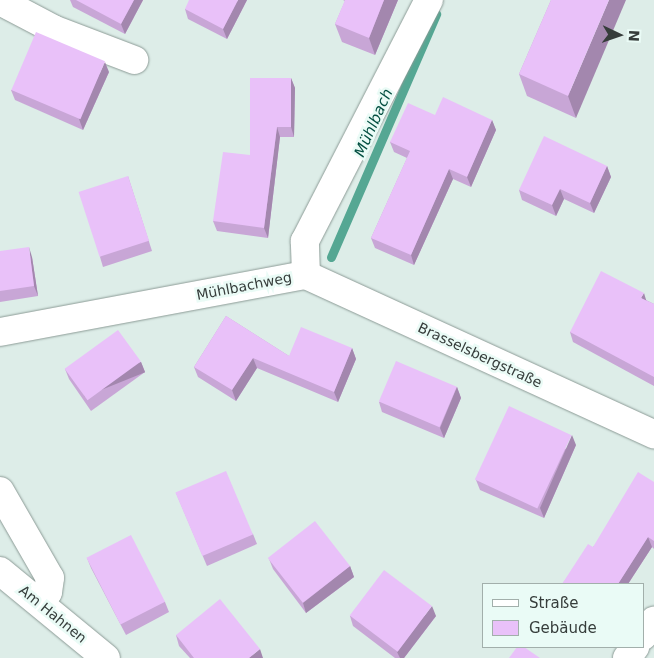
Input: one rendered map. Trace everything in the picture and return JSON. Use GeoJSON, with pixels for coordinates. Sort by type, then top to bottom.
{"type":"FeatureCollection","features":[{"type":"Feature","properties":{"kind":"street","name":"Mühlbachweg"},"geometry":{"type":"LineString","coordinates":[[0,332],[306,275],[305,241],[429,0]]}},
{"type":"Feature","properties":{"kind":"street"},"geometry":{"type":"LineString","coordinates":[[0,1],[53,29],[134,60]]}},
{"type":"Feature","properties":{"kind":"street","name":"Brasselsbergstraße"},"geometry":{"type":"LineString","coordinates":[[306,275],[654,434]]}},
{"type":"Feature","properties":{"kind":"street"},"geometry":{"type":"LineString","coordinates":[[0,491],[50,578],[48,592],[41,603]]}},
{"type":"Feature","properties":{"kind":"street","name":"Am Hahnen"},"geometry":{"type":"LineString","coordinates":[[0,571],[106,658]]}},
{"type":"Feature","properties":{"kind":"street"},"geometry":{"type":"LineString","coordinates":[[644,635],[654,621]]}},
{"type":"Feature","properties":{"kind":"building"},"geometry":{"type":"Polygon","coordinates":[[[76,0],[134,0],[121,24],[76,0]]]}},
{"type":"Feature","properties":{"kind":"building"},"geometry":{"type":"Polygon","coordinates":[[[189,0],[238,0],[223,29],[185,9],[189,0]]]}},
{"type":"Feature","properties":{"kind":"building"},"geometry":{"type":"Polygon","coordinates":[[[345,0],[384,0],[369,38],[335,24],[345,0]]]}},
{"type":"Feature","properties":{"kind":"building"},"geometry":{"type":"Polygon","coordinates":[[[551,0],[609,0],[568,96],[519,74],[551,0]]]}},
{"type":"Feature","properties":{"kind":"building"},"geometry":{"type":"Polygon","coordinates":[[[36,32],[105,61],[80,119],[11,90],[36,32]]]}},
{"type":"Feature","properties":{"kind":"building"},"geometry":{"type":"Polygon","coordinates":[[[250,78],[291,78],[291,127],[277,127],[264,228],[213,221],[223,152],[250,155],[250,78]]]}},
{"type":"Feature","properties":{"kind":"building"},"geometry":{"type":"Polygon","coordinates":[[[443,97],[492,120],[467,177],[449,169],[411,255],[371,238],[410,151],[390,142],[408,103],[435,115],[443,97]]]}},
{"type":"Feature","properties":{"kind":"building"},"geometry":{"type":"Polygon","coordinates":[[[544,136],[607,166],[590,203],[560,189],[552,205],[519,190],[544,136]]]}},
{"type":"Feature","properties":{"kind":"building"},"geometry":{"type":"Polygon","coordinates":[[[128,176],[149,241],[100,257],[79,192],[128,176]]]}},
{"type":"Feature","properties":{"kind":"building"},"geometry":{"type":"Polygon","coordinates":[[[29,247],[34,286],[0,291],[0,251],[29,247]]]}},
{"type":"Feature","properties":{"kind":"building"},"geometry":{"type":"Polygon","coordinates":[[[601,271],[644,293],[641,298],[654,304],[654,377],[570,332],[601,271]]]}},
{"type":"Feature","properties":{"kind":"building"},"geometry":{"type":"Polygon","coordinates":[[[226,316],[289,356],[301,327],[352,348],[334,392],[253,358],[232,390],[194,367],[226,316]]]}},
{"type":"Feature","properties":{"kind":"building"},"geometry":{"type":"Polygon","coordinates":[[[118,330],[141,362],[88,400],[65,369],[118,330]]]}},
{"type":"Feature","properties":{"kind":"building"},"geometry":{"type":"Polygon","coordinates":[[[396,361],[457,387],[440,427],[379,402],[396,361]]]}},
{"type":"Feature","properties":{"kind":"building"},"geometry":{"type":"Polygon","coordinates":[[[509,406],[572,435],[537,509],[475,479],[509,406]]]}},
{"type":"Feature","properties":{"kind":"building"},"geometry":{"type":"Polygon","coordinates":[[[226,471],[253,535],[202,556],[175,492],[226,471]]]}},
{"type":"Feature","properties":{"kind":"building"},"geometry":{"type":"Polygon","coordinates":[[[638,472],[654,482],[654,541],[648,537],[619,583],[563,583],[588,544],[593,547],[638,472]]]}},
{"type":"Feature","properties":{"kind":"building"},"geometry":{"type":"Polygon","coordinates":[[[315,521],[350,566],[303,603],[268,558],[315,521]]]}},
{"type":"Feature","properties":{"kind":"building"},"geometry":{"type":"Polygon","coordinates":[[[131,535],[165,602],[120,625],[86,558],[131,535]]]}},
{"type":"Feature","properties":{"kind":"building"},"geometry":{"type":"Polygon","coordinates":[[[384,570],[432,606],[398,652],[350,616],[384,570]]]}},
{"type":"Feature","properties":{"kind":"building"},"geometry":{"type":"Polygon","coordinates":[[[220,599],[260,649],[249,658],[194,658],[176,635],[220,599]]]}},
{"type":"Feature","properties":{"kind":"building"},"geometry":{"type":"Polygon","coordinates":[[[516,648],[525,648],[540,658],[509,658],[516,648]]]}},
{"type":"Feature","properties":{"kind":"waterway","name":"Mühlbach"},"geometry":{"type":"LineString","coordinates":[[331,257],[436,14]]}}]}
